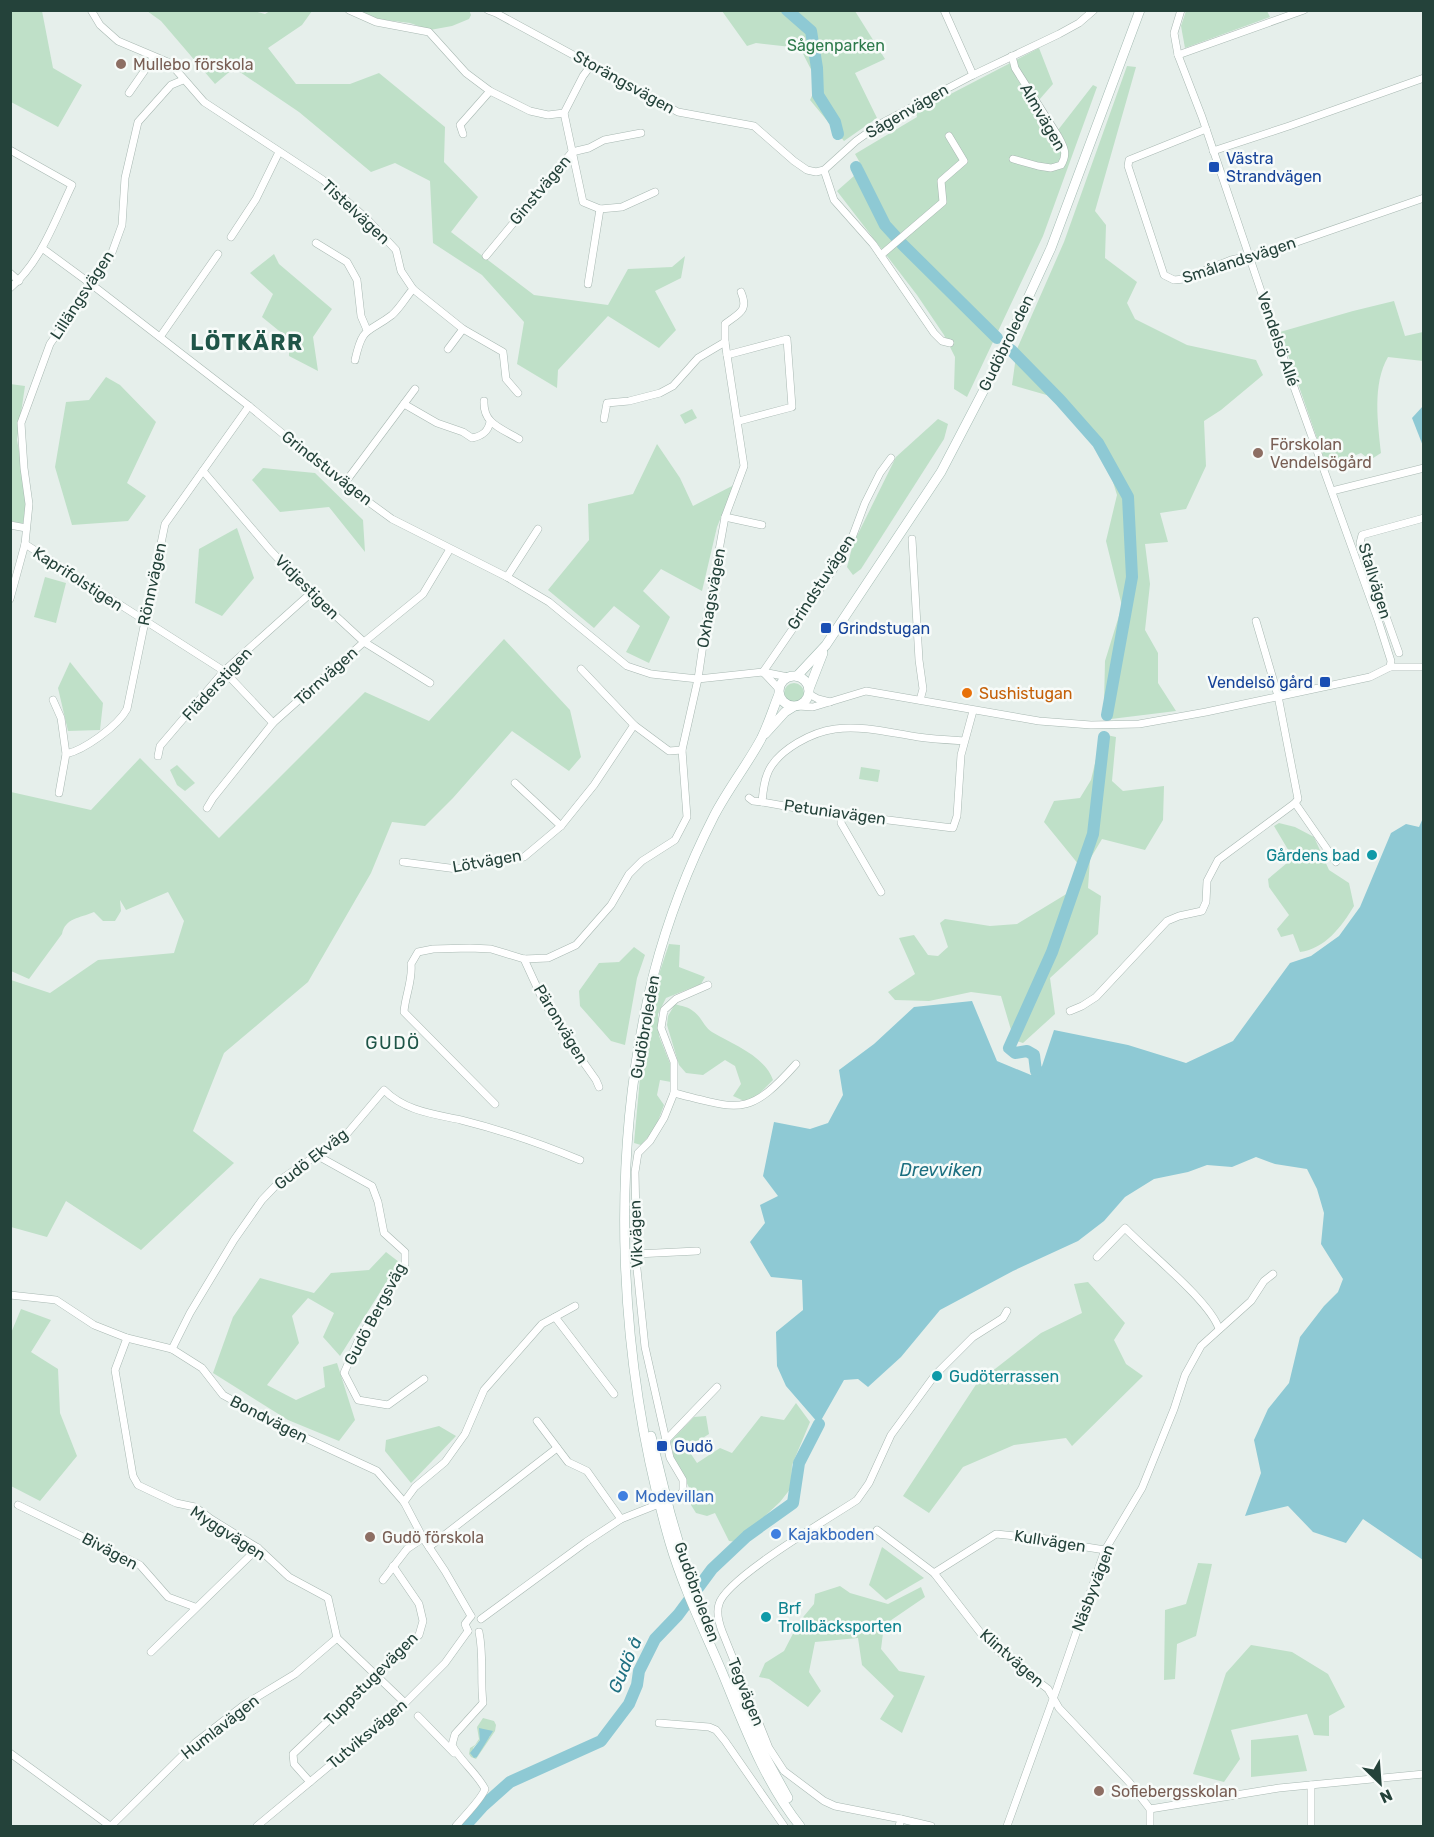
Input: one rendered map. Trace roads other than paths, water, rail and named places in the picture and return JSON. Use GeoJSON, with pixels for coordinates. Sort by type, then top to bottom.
{"type":"FeatureCollection","features":[{"type":"Feature","properties":{"kind":"main road","name":"Gudöbroleden"},"geometry":{"type":"LineString","coordinates":[[793,677],[826,645],[941,472],[999,361],[1051,248],[1138,13]]}},
{"type":"Feature","properties":{"kind":"main road","name":"Gudöbroleden"},"geometry":{"type":"LineString","coordinates":[[809,691],[826,645]]}},
{"type":"Feature","properties":{"kind":"main road"},"geometry":{"type":"LineString","coordinates":[[793,677],[803,679],[809,691],[804,703],[796,706],[783,702],[779,692],[780,684],[793,677]]}},
{"type":"Feature","properties":{"kind":"main road","name":"Gudöbroleden"},"geometry":{"type":"LineString","coordinates":[[779,692],[761,738],[714,816],[696,855],[672,914],[654,973],[632,1098],[625,1191],[626,1263],[631,1340],[664,1502],[690,1588],[758,1757],[800,1827]]}},
{"type":"Feature","properties":{"kind":"main road","name":"Gudöbroleden"},"geometry":{"type":"LineString","coordinates":[[761,738],[785,712],[796,706]]}},
{"type":"Feature","properties":{"kind":"main road","name":"Gudöbroleden"},"geometry":{"type":"LineString","coordinates":[[697,1608],[766,1758],[799,1816],[808,1827]]}},
{"type":"Feature","properties":{"kind":"street","name":"Tistelvägen"},"geometry":{"type":"LineString","coordinates":[[92,10],[100,25],[118,42],[170,63],[204,102],[323,180],[367,219],[396,250],[401,271],[412,289],[463,329],[503,352],[506,379],[518,393]]}},
{"type":"Feature","properties":{"kind":"street"},"geometry":{"type":"LineString","coordinates":[[348,10],[376,22],[429,32],[452,60],[490,91],[530,111],[548,115],[564,113]]}},
{"type":"Feature","properties":{"kind":"street","name":"Storängsvägen"},"geometry":{"type":"LineString","coordinates":[[488,10],[592,64],[660,104],[678,112],[754,126],[807,170],[816,172],[824,170]]}},
{"type":"Feature","properties":{"kind":"street"},"geometry":{"type":"LineString","coordinates":[[944,10],[973,75]]}},
{"type":"Feature","properties":{"kind":"street","name":"Sågenvägen"},"geometry":{"type":"LineString","coordinates":[[824,170],[856,141],[880,124],[973,75],[1059,34],[1079,23],[1094,10]]}},
{"type":"Feature","properties":{"kind":"street","name":"Vendelsö Allé"},"geometry":{"type":"LineString","coordinates":[[1181,10],[1174,33],[1178,55],[1250,255],[1390,664]]}},
{"type":"Feature","properties":{"kind":"street"},"geometry":{"type":"LineString","coordinates":[[1178,55],[1304,10]]}},
{"type":"Feature","properties":{"kind":"street","name":"Almvägen"},"geometry":{"type":"LineString","coordinates":[[1012,56],[1015,68],[1064,147],[1066,156],[1061,165],[1051,168],[1013,159]]}},
{"type":"Feature","properties":{"kind":"street"},"geometry":{"type":"LineString","coordinates":[[129,93],[154,57]]}},
{"type":"Feature","properties":{"kind":"street"},"geometry":{"type":"LineString","coordinates":[[592,64],[583,76],[564,113],[583,202],[600,209],[622,207],[655,192]]}},
{"type":"Feature","properties":{"kind":"street"},"geometry":{"type":"LineString","coordinates":[[1213,151],[1424,78]]}},
{"type":"Feature","properties":{"kind":"street","name":"Lillängsvägen"},"geometry":{"type":"LineString","coordinates":[[10,599],[25,544],[29,504],[21,423],[50,344],[110,258],[122,225],[125,178],[138,122],[171,85],[183,80]]}},
{"type":"Feature","properties":{"kind":"street"},"geometry":{"type":"LineString","coordinates":[[463,134],[460,125],[490,91]]}},
{"type":"Feature","properties":{"kind":"street","name":"Smålandsvägen"},"geometry":{"type":"LineString","coordinates":[[1206,129],[1129,160],[1128,166],[1164,274],[1174,280],[1184,279],[1232,260],[1271,251],[1424,198]]}},
{"type":"Feature","properties":{"kind":"street","name":"Ginstvägen"},"geometry":{"type":"LineString","coordinates":[[486,256],[572,152],[589,148],[604,140],[641,133]]}},
{"type":"Feature","properties":{"kind":"street"},"geometry":{"type":"LineString","coordinates":[[881,255],[943,202],[941,185],[943,179],[964,161],[949,136]]}},
{"type":"Feature","properties":{"kind":"street"},"geometry":{"type":"LineString","coordinates":[[10,150],[72,185],[42,248],[19,281],[10,288]]}},
{"type":"Feature","properties":{"kind":"street"},"geometry":{"type":"LineString","coordinates":[[231,237],[256,199],[279,152]]}},
{"type":"Feature","properties":{"kind":"street"},"geometry":{"type":"LineString","coordinates":[[824,170],[834,200],[881,255],[934,333],[950,343]]}},
{"type":"Feature","properties":{"kind":"street"},"geometry":{"type":"LineString","coordinates":[[588,284],[600,209]]}},
{"type":"Feature","properties":{"kind":"street"},"geometry":{"type":"LineString","coordinates":[[316,243],[347,262],[357,280],[361,316],[367,330]]}},
{"type":"Feature","properties":{"kind":"street","name":"Grindstuvägen"},"geometry":{"type":"LineString","coordinates":[[42,248],[249,406],[344,484],[392,519],[507,577],[549,602],[627,666],[651,674],[698,679],[763,672],[793,677]]}},
{"type":"Feature","properties":{"kind":"street"},"geometry":{"type":"LineString","coordinates":[[160,338],[218,254]]}},
{"type":"Feature","properties":{"kind":"street"},"geometry":{"type":"LineString","coordinates":[[10,273],[19,281]]}},
{"type":"Feature","properties":{"kind":"street"},"geometry":{"type":"LineString","coordinates":[[355,360],[359,342],[367,330],[394,314],[412,289]]}},
{"type":"Feature","properties":{"kind":"street","name":"Oxhagsvägen"},"geometry":{"type":"LineString","coordinates":[[524,959],[548,958],[576,945],[611,905],[629,874],[642,861],[675,840],[687,817],[682,750],[698,679],[725,518],[744,466],[739,421],[725,342],[725,324],[743,309],[746,303],[741,292]]}},
{"type":"Feature","properties":{"kind":"street"},"geometry":{"type":"LineString","coordinates":[[448,349],[463,329]]}},
{"type":"Feature","properties":{"kind":"street"},"geometry":{"type":"LineString","coordinates":[[727,355],[787,339],[792,407],[739,421]]}},
{"type":"Feature","properties":{"kind":"street"},"geometry":{"type":"LineString","coordinates":[[604,419],[607,403],[629,401],[660,393],[673,386],[698,358],[725,342]]}},
{"type":"Feature","properties":{"kind":"street"},"geometry":{"type":"LineString","coordinates":[[344,484],[415,389]]}},
{"type":"Feature","properties":{"kind":"street"},"geometry":{"type":"LineString","coordinates":[[484,401],[483,412],[490,422],[519,439]]}},
{"type":"Feature","properties":{"kind":"street"},"geometry":{"type":"LineString","coordinates":[[404,404],[437,423],[463,432],[472,438],[484,434],[490,422]]}},
{"type":"Feature","properties":{"kind":"street","name":"Rönnvägen"},"geometry":{"type":"LineString","coordinates":[[66,754],[76,752],[123,717],[127,709],[165,524],[249,406]]}},
{"type":"Feature","properties":{"kind":"street","name":"Grindstuvägen"},"geometry":{"type":"LineString","coordinates":[[763,672],[838,562],[853,535],[880,473],[891,458]]}},
{"type":"Feature","properties":{"kind":"street"},"geometry":{"type":"LineString","coordinates":[[1332,491],[1424,468]]}},
{"type":"Feature","properties":{"kind":"street","name":"Vidjestigen"},"geometry":{"type":"LineString","coordinates":[[203,471],[271,551],[311,593],[364,642],[430,683]]}},
{"type":"Feature","properties":{"kind":"street"},"geometry":{"type":"LineString","coordinates":[[725,518],[762,525]]}},
{"type":"Feature","properties":{"kind":"street","name":"Stallvägen"},"geometry":{"type":"LineString","coordinates":[[1390,664],[1398,650],[1360,543],[1362,535],[1424,518]]}},
{"type":"Feature","properties":{"kind":"street"},"geometry":{"type":"LineString","coordinates":[[10,525],[27,528]]}},
{"type":"Feature","properties":{"kind":"street"},"geometry":{"type":"LineString","coordinates":[[507,577],[538,529]]}},
{"type":"Feature","properties":{"kind":"street"},"geometry":{"type":"LineString","coordinates":[[912,539],[919,660],[923,689],[920,700]]}},
{"type":"Feature","properties":{"kind":"street","name":"Kaprifolstigen"},"geometry":{"type":"LineString","coordinates":[[25,544],[224,671],[273,723]]}},
{"type":"Feature","properties":{"kind":"street","name":"Törnvägen"},"geometry":{"type":"LineString","coordinates":[[207,808],[273,723],[364,642],[423,594],[450,549]]}},
{"type":"Feature","properties":{"kind":"street","name":"Fläderstigen"},"geometry":{"type":"LineString","coordinates":[[158,756],[160,746],[224,671],[311,593]]}},
{"type":"Feature","properties":{"kind":"street"},"geometry":{"type":"LineString","coordinates":[[1070,1011],[1096,997],[1167,921],[1202,911],[1206,902],[1208,881],[1218,860],[1296,803],[1298,799],[1278,696],[1256,621]]}},
{"type":"Feature","properties":{"kind":"street"},"geometry":{"type":"LineString","coordinates":[[796,706],[813,707],[866,691],[1039,721],[1091,725],[1139,724],[1370,677],[1390,664],[1424,667]]}},
{"type":"Feature","properties":{"kind":"street"},"geometry":{"type":"LineString","coordinates":[[581,669],[634,725],[669,751],[682,750]]}},
{"type":"Feature","properties":{"kind":"street"},"geometry":{"type":"LineString","coordinates":[[763,672],[779,692]]}},
{"type":"Feature","properties":{"kind":"street"},"geometry":{"type":"LineString","coordinates":[[809,691],[818,699],[830,702]]}},
{"type":"Feature","properties":{"kind":"street"},"geometry":{"type":"LineString","coordinates":[[53,700],[61,718],[66,754],[58,793]]}},
{"type":"Feature","properties":{"kind":"street","name":"Petuniavägen"},"geometry":{"type":"LineString","coordinates":[[964,741],[864,729],[833,729],[798,743],[781,755],[770,767],[765,777],[762,802],[807,810],[953,828],[957,816],[961,755],[973,711]]}},
{"type":"Feature","properties":{"kind":"street","name":"Lötvägen"},"geometry":{"type":"LineString","coordinates":[[403,862],[458,869],[525,857],[561,826],[594,785],[634,725]]}},
{"type":"Feature","properties":{"kind":"street"},"geometry":{"type":"LineString","coordinates":[[515,783],[561,826]]}},
{"type":"Feature","properties":{"kind":"street"},"geometry":{"type":"LineString","coordinates":[[749,798],[762,802]]}},
{"type":"Feature","properties":{"kind":"street"},"geometry":{"type":"LineString","coordinates":[[1296,803],[1336,862]]}},
{"type":"Feature","properties":{"kind":"street"},"geometry":{"type":"LineString","coordinates":[[841,813],[841,823],[881,892]]}},
{"type":"Feature","properties":{"kind":"street"},"geometry":{"type":"LineString","coordinates":[[495,1104],[404,1011],[412,973],[411,964],[418,952],[433,949],[491,950],[524,959]]}},
{"type":"Feature","properties":{"kind":"street","name":"Päronvägen"},"geometry":{"type":"LineString","coordinates":[[524,959],[541,996],[560,1029],[599,1087]]}},
{"type":"Feature","properties":{"kind":"street"},"geometry":{"type":"LineString","coordinates":[[708,985],[676,999],[664,1010],[661,1028],[674,1062],[674,1093],[736,1106],[753,1103],[770,1092],[796,1064]]}},
{"type":"Feature","properties":{"kind":"street","name":"Gudö Ekväg"},"geometry":{"type":"LineString","coordinates":[[172,1349],[190,1313],[234,1240],[262,1200],[283,1178],[345,1136],[384,1090],[393,1099],[431,1115],[461,1120],[580,1160]]}},
{"type":"Feature","properties":{"kind":"street","name":"Vikvägen"},"geometry":{"type":"LineString","coordinates":[[664,1502],[679,1496],[683,1491],[683,1480],[670,1458],[645,1347],[636,1254],[635,1172],[638,1153],[650,1141],[664,1119],[674,1093]]}},
{"type":"Feature","properties":{"kind":"street","name":"Gudö Bergsväg"},"geometry":{"type":"LineString","coordinates":[[318,1156],[372,1185],[384,1233],[405,1252],[405,1264],[358,1341],[344,1373],[358,1400],[388,1405],[424,1379]]}},
{"type":"Feature","properties":{"kind":"street"},"geometry":{"type":"LineString","coordinates":[[1097,1257],[1125,1228],[1194,1295],[1216,1319],[1219,1329]]}},
{"type":"Feature","properties":{"kind":"street"},"geometry":{"type":"LineString","coordinates":[[636,1254],[697,1251]]}},
{"type":"Feature","properties":{"kind":"street","name":"Näsbyvägen"},"geometry":{"type":"LineString","coordinates":[[1007,1827],[1105,1550],[1142,1488],[1174,1409],[1185,1375],[1201,1346],[1251,1301],[1264,1281],[1274,1274]]}},
{"type":"Feature","properties":{"kind":"street","name":"Bondvägen"},"geometry":{"type":"LineString","coordinates":[[10,1295],[56,1300],[94,1325],[127,1338],[172,1349],[202,1368],[223,1395],[282,1427],[377,1471],[404,1502],[423,1538],[471,1616]]}},
{"type":"Feature","properties":{"kind":"street"},"geometry":{"type":"LineString","coordinates":[[404,1502],[415,1487],[445,1462],[465,1434],[484,1390],[542,1324],[575,1306]]}},
{"type":"Feature","properties":{"kind":"street","name":"Tegvägen"},"geometry":{"type":"LineString","coordinates":[[931,1827],[900,1823],[835,1806],[824,1801],[784,1771],[769,1748],[718,1618],[719,1603],[728,1589],[747,1573],[857,1500],[869,1483],[891,1435],[935,1375],[973,1337],[1003,1318],[1007,1311]]}},
{"type":"Feature","properties":{"kind":"street"},"geometry":{"type":"LineString","coordinates":[[555,1317],[614,1394]]}},
{"type":"Feature","properties":{"kind":"street","name":"Myggvägen"},"geometry":{"type":"LineString","coordinates":[[127,1338],[115,1370],[134,1476],[138,1485],[176,1503],[195,1507],[258,1548],[289,1577],[328,1598],[337,1638]]}},
{"type":"Feature","properties":{"kind":"street"},"geometry":{"type":"LineString","coordinates":[[667,1439],[717,1387]]}},
{"type":"Feature","properties":{"kind":"street"},"geometry":{"type":"LineString","coordinates":[[537,1422],[567,1462],[587,1471],[621,1519]]}},
{"type":"Feature","properties":{"kind":"street"},"geometry":{"type":"LineString","coordinates":[[429,1547],[557,1448]]}},
{"type":"Feature","properties":{"kind":"street"},"geometry":{"type":"LineString","coordinates":[[481,1619],[621,1519],[664,1502]]}},
{"type":"Feature","properties":{"kind":"street","name":"Bivägen"},"geometry":{"type":"LineString","coordinates":[[18,1505],[138,1563],[168,1597],[195,1607]]}},
{"type":"Feature","properties":{"kind":"street","name":"Klintvägen"},"geometry":{"type":"LineString","coordinates":[[877,1530],[934,1574],[983,1636],[1002,1654],[1048,1689],[1059,1708],[1129,1782],[1150,1809]]}},
{"type":"Feature","properties":{"kind":"street","name":"Kullvägen"},"geometry":{"type":"LineString","coordinates":[[934,1574],[996,1534],[1047,1539],[1105,1550]]}},
{"type":"Feature","properties":{"kind":"street"},"geometry":{"type":"LineString","coordinates":[[383,1580],[407,1549],[423,1538]]}},
{"type":"Feature","properties":{"kind":"street"},"geometry":{"type":"LineString","coordinates":[[151,1652],[258,1548]]}},
{"type":"Feature","properties":{"kind":"street","name":"Tuppstugevägen"},"geometry":{"type":"LineString","coordinates":[[310,1782],[294,1764],[293,1754],[418,1635],[423,1621],[419,1604],[393,1566]]}},
{"type":"Feature","properties":{"kind":"street"},"geometry":{"type":"LineString","coordinates":[[479,1632],[474,1634],[468,1631],[465,1624],[471,1616],[481,1619]]}},
{"type":"Feature","properties":{"kind":"street"},"geometry":{"type":"LineString","coordinates":[[460,1759],[452,1745],[456,1734],[483,1703],[483,1660],[479,1632],[483,1625],[481,1619]]}},
{"type":"Feature","properties":{"kind":"street","name":"Tutviksvägen"},"geometry":{"type":"LineString","coordinates":[[256,1827],[405,1703],[445,1663],[468,1631]]}},
{"type":"Feature","properties":{"kind":"street"},"geometry":{"type":"LineString","coordinates":[[337,1638],[405,1703]]}},
{"type":"Feature","properties":{"kind":"street","name":"Humlavägen"},"geometry":{"type":"LineString","coordinates":[[111,1827],[195,1743],[244,1705],[295,1674],[337,1638]]}},
{"type":"Feature","properties":{"kind":"street"},"geometry":{"type":"LineString","coordinates":[[418,1716],[478,1776],[485,1789],[483,1796],[468,1810],[456,1827]]}},
{"type":"Feature","properties":{"kind":"street"},"geometry":{"type":"LineString","coordinates":[[659,1723],[699,1725],[716,1730],[783,1827]]}},
{"type":"Feature","properties":{"kind":"street"},"geometry":{"type":"LineString","coordinates":[[10,1753],[111,1827]]}},
{"type":"Feature","properties":{"kind":"street"},"geometry":{"type":"LineString","coordinates":[[1150,1827],[1150,1809],[1279,1788],[1424,1774]]}},
{"type":"Feature","properties":{"kind":"street"},"geometry":{"type":"LineString","coordinates":[[1311,1785],[1311,1827]]}},
{"type":"Feature","properties":{"kind":"water"},"geometry":{"type":"Polygon","coordinates":[[[1423,406],[1423,446],[1412,418],[1423,406]]]}},
{"type":"Feature","properties":{"kind":"water","name":"Drevviken"},"geometry":{"type":"Polygon","coordinates":[[[1423,818],[1423,1560],[1363,1519],[1346,1543],[1313,1532],[1288,1506],[1245,1516],[1261,1473],[1254,1440],[1268,1409],[1289,1383],[1300,1337],[1338,1292],[1343,1279],[1321,1244],[1324,1213],[1317,1189],[1307,1169],[1275,1164],[1256,1157],[1232,1167],[1207,1165],[1188,1172],[1154,1179],[1125,1197],[1104,1221],[1078,1241],[1013,1271],[940,1310],[901,1357],[868,1387],[858,1379],[844,1380],[819,1424],[786,1386],[777,1366],[776,1332],[803,1310],[802,1280],[771,1277],[750,1242],[765,1223],[760,1205],[778,1196],[763,1176],[774,1122],[810,1129],[828,1123],[843,1095],[839,1070],[874,1044],[914,1007],[972,1001],[997,1061],[1031,1075],[1042,1066],[1054,1030],[1128,1045],[1186,1063],[1233,1041],[1290,963],[1311,956],[1339,936],[1360,907],[1391,833],[1406,824],[1419,827],[1423,818]]]}},
{"type":"Feature","properties":{"kind":"water"},"geometry":{"type":"Polygon","coordinates":[[[479,1728],[493,1731],[477,1757],[474,1758],[470,1753],[480,1740],[479,1728]]]}},
{"type":"Feature","properties":{"kind":"waterway"},"geometry":{"type":"LineString","coordinates":[[787,10],[811,31],[817,68],[818,95],[835,122],[838,134]]}},
{"type":"Feature","properties":{"kind":"waterway"},"geometry":{"type":"LineString","coordinates":[[856,167],[885,225],[896,237]]}},
{"type":"Feature","properties":{"kind":"waterway"},"geometry":{"type":"LineString","coordinates":[[902,244],[997,338]]}},
{"type":"Feature","properties":{"kind":"waterway"},"geometry":{"type":"LineString","coordinates":[[1011,350],[1098,443],[1128,497],[1132,577],[1107,715]]}},
{"type":"Feature","properties":{"kind":"waterway"},"geometry":{"type":"LineString","coordinates":[[1036,1071],[1034,1055],[1027,1051],[1015,1053],[1009,1048],[1052,952],[1093,834],[1104,737]]}},
{"type":"Feature","properties":{"kind":"waterway","name":"Gudö å"},"geometry":{"type":"LineString","coordinates":[[465,1826],[510,1782],[601,1741],[629,1704],[637,1685],[639,1671],[655,1639],[678,1615],[712,1569],[747,1536],[793,1503],[799,1463],[819,1424]]}},
{"type":"Feature","properties":{"kind":"place","name":"Mullebo förskola"},"geometry":{"type":"Point","coordinates":[121,64]}},
{"type":"Feature","properties":{"kind":"place","name":"Västra Strandvägen"},"geometry":{"type":"Point","coordinates":[1214,167]}},
{"type":"Feature","properties":{"kind":"place","name":"Förskolan Vendelsögård"},"geometry":{"type":"Point","coordinates":[1258,453]}},
{"type":"Feature","properties":{"kind":"place","name":"Grindstugan"},"geometry":{"type":"Point","coordinates":[826,628]}},
{"type":"Feature","properties":{"kind":"place","name":"Vendelsö gård"},"geometry":{"type":"Point","coordinates":[1325,682]}},
{"type":"Feature","properties":{"kind":"place","name":"Sushistugan"},"geometry":{"type":"Point","coordinates":[967,693]}},
{"type":"Feature","properties":{"kind":"place","name":"Gårdens bad"},"geometry":{"type":"Point","coordinates":[1372,855]}},
{"type":"Feature","properties":{"kind":"place","name":"Gudöterrassen"},"geometry":{"type":"Point","coordinates":[937,1376]}},
{"type":"Feature","properties":{"kind":"place","name":"Gudö"},"geometry":{"type":"Point","coordinates":[662,1446]}},
{"type":"Feature","properties":{"kind":"place","name":"Modevillan"},"geometry":{"type":"Point","coordinates":[623,1496]}},
{"type":"Feature","properties":{"kind":"place","name":"Kajakboden"},"geometry":{"type":"Point","coordinates":[776,1534]}},
{"type":"Feature","properties":{"kind":"place","name":"Gudö förskola"},"geometry":{"type":"Point","coordinates":[370,1537]}},
{"type":"Feature","properties":{"kind":"place","name":"Brf Trollbäcksporten"},"geometry":{"type":"Point","coordinates":[766,1617]}},
{"type":"Feature","properties":{"kind":"place","name":"Sofiebergsskolan"},"geometry":{"type":"Point","coordinates":[1099,1791]}},
{"type":"Feature","properties":{"kind":"district","name":"LÖTKÄRR"},"geometry":{"type":"Point","coordinates":[247,342]}},
{"type":"Feature","properties":{"kind":"district","name":"GUDÖ"},"geometry":{"type":"Point","coordinates":[393,1043]}},
{"type":"Feature","properties":{"kind":"park label","name":"Sågenparken"},"geometry":{"type":"Point","coordinates":[836,45]}}]}
